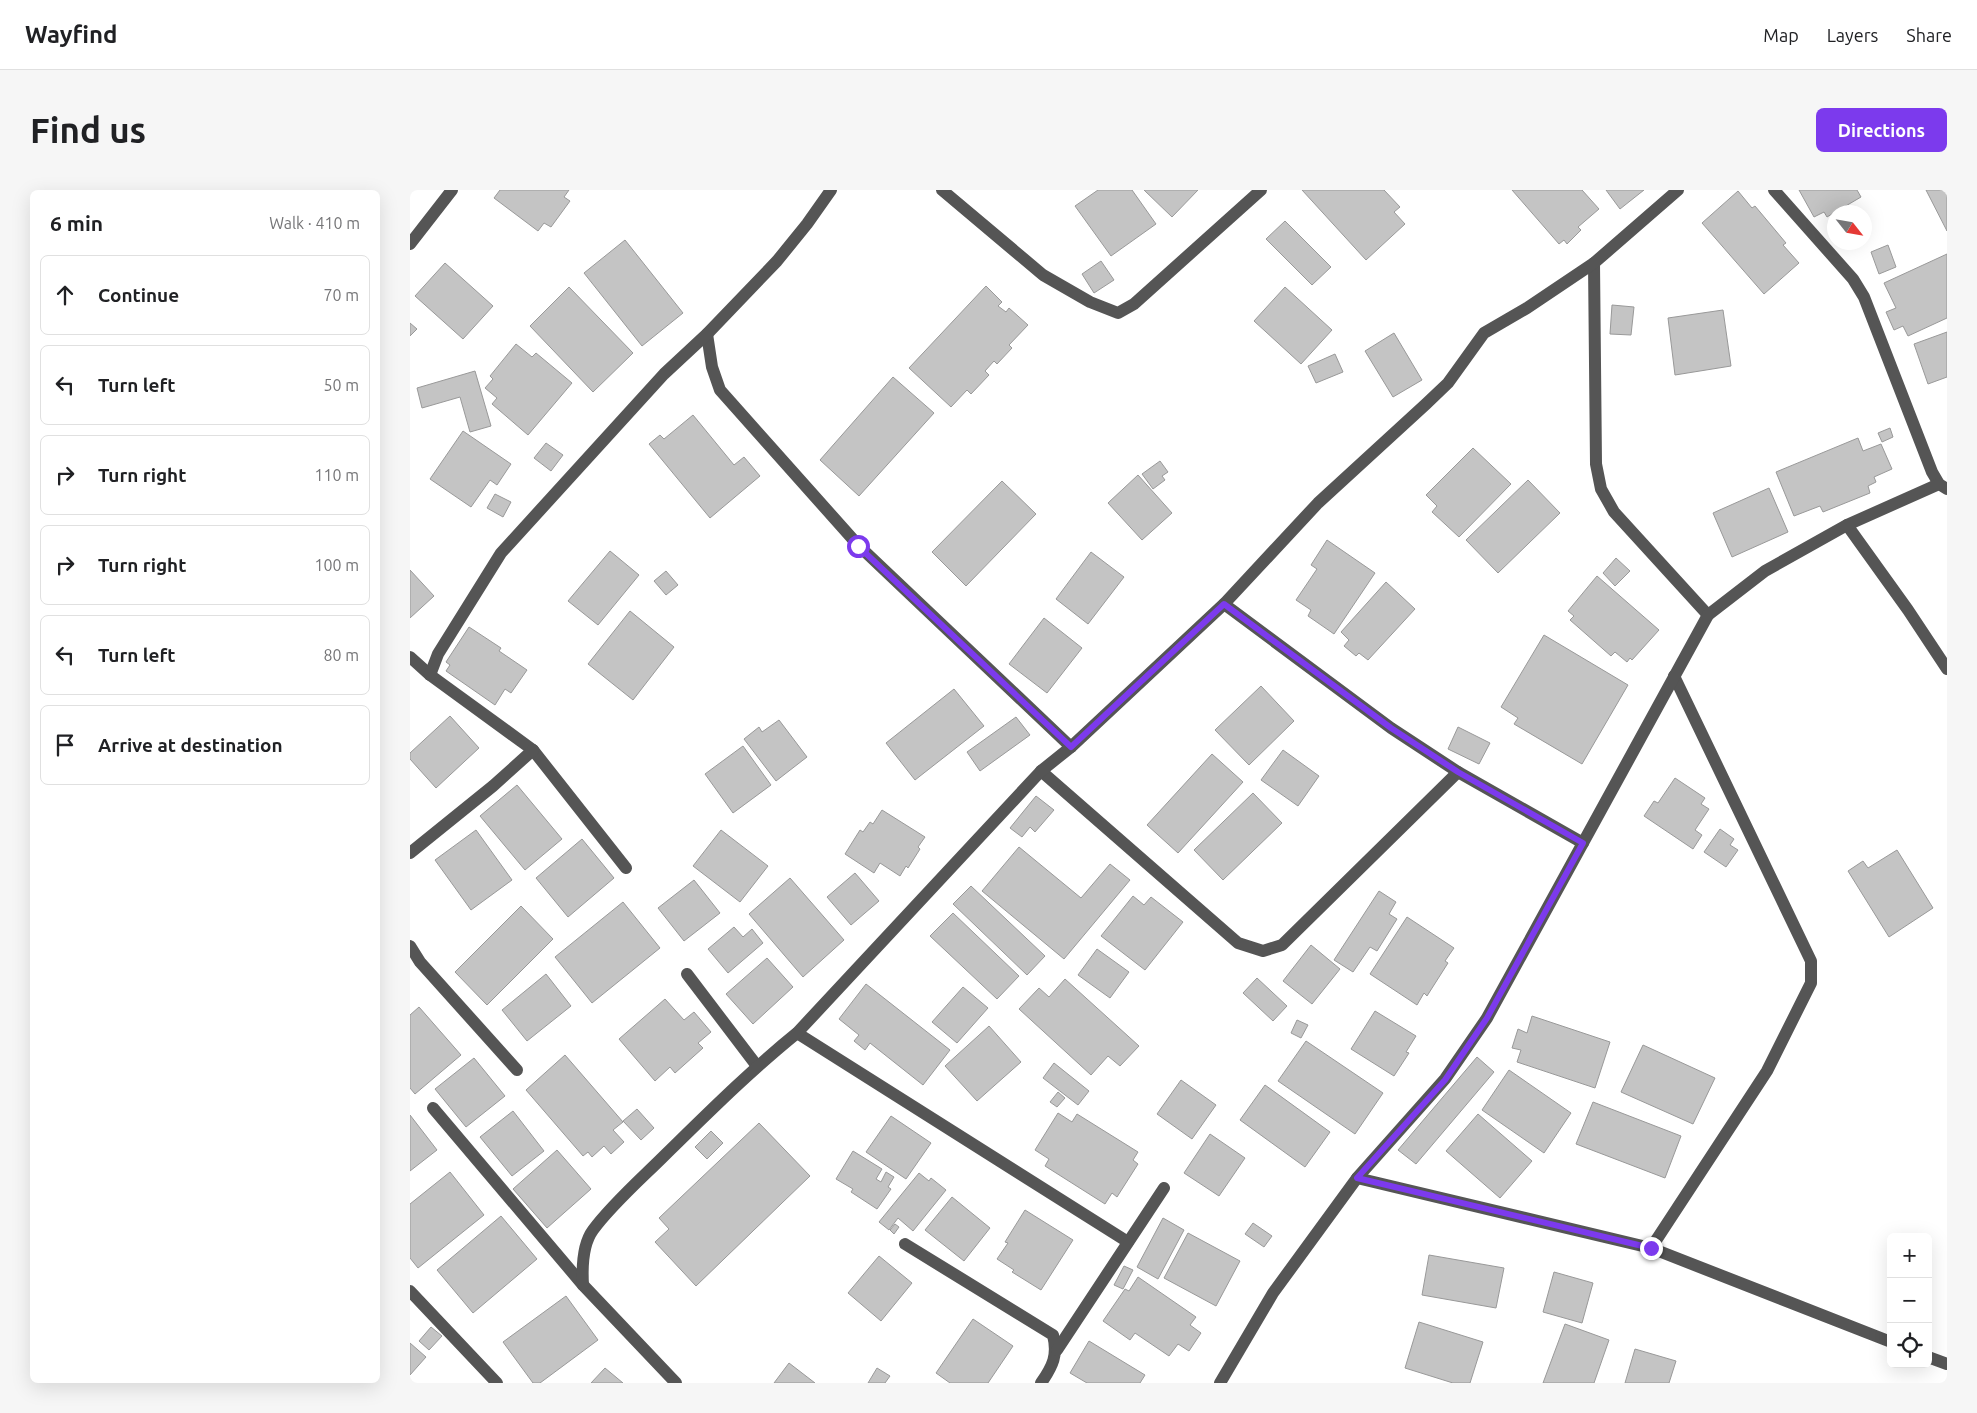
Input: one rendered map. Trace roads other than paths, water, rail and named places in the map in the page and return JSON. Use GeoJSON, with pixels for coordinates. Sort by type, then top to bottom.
{"type":"FeatureCollection","features":[{"type":"Feature","properties":{"kind":"street"},"geometry":{"type":"LineString","coordinates":[[410,244],[452,190]]}},
{"type":"Feature","properties":{"kind":"street"},"geometry":{"type":"LineString","coordinates":[[430,675],[438,654],[501,553],[664,374],[707,334],[777,261],[831,190]]}},
{"type":"Feature","properties":{"kind":"street"},"geometry":{"type":"LineString","coordinates":[[942,190],[1044,275],[1090,302],[1118,313],[1134,304],[1261,190]]}},
{"type":"Feature","properties":{"kind":"street"},"geometry":{"type":"LineString","coordinates":[[583,1285],[582,1267],[592,1231],[628,1192],[757,1066],[797,1033],[1040,771],[1071,747],[1224,604],[1318,503],[1448,383],[1484,333],[1527,308],[1594,263],[1678,190]]}},
{"type":"Feature","properties":{"kind":"street"},"geometry":{"type":"LineString","coordinates":[[1220,1383],[1273,1293],[1357,1178],[1445,1080],[1487,1018],[1708,615],[1765,572],[1847,525],[1943,486],[1932,472],[1864,297],[1853,279],[1774,190]]}},
{"type":"Feature","properties":{"kind":"street"},"geometry":{"type":"LineString","coordinates":[[1594,263],[1596,464],[1601,489],[1614,512],[1708,615]]}},
{"type":"Feature","properties":{"kind":"street"},"geometry":{"type":"LineString","coordinates":[[707,334],[712,367],[720,390],[726,398],[858,546],[1071,747]]}},
{"type":"Feature","properties":{"kind":"street"},"geometry":{"type":"LineString","coordinates":[[1847,525],[1908,610],[1947,669]]}},
{"type":"Feature","properties":{"kind":"street"},"geometry":{"type":"LineString","coordinates":[[1224,604],[1391,728],[1458,772],[1583,843]]}},
{"type":"Feature","properties":{"kind":"street"},"geometry":{"type":"LineString","coordinates":[[410,657],[430,675],[533,750],[626,868]]}},
{"type":"Feature","properties":{"kind":"street"},"geometry":{"type":"LineString","coordinates":[[1651,1248],[1767,1071],[1811,983],[1810,961],[1674,676]]}},
{"type":"Feature","properties":{"kind":"street"},"geometry":{"type":"LineString","coordinates":[[410,853],[493,786],[533,750]]}},
{"type":"Feature","properties":{"kind":"street"},"geometry":{"type":"LineString","coordinates":[[1040,771],[1238,943],[1263,951],[1282,945],[1458,772]]}},
{"type":"Feature","properties":{"kind":"street"},"geometry":{"type":"LineString","coordinates":[[410,946],[420,962],[517,1070]]}},
{"type":"Feature","properties":{"kind":"street"},"geometry":{"type":"LineString","coordinates":[[687,974],[757,1066]]}},
{"type":"Feature","properties":{"kind":"street"},"geometry":{"type":"LineString","coordinates":[[797,1033],[1128,1242]]}},
{"type":"Feature","properties":{"kind":"street"},"geometry":{"type":"LineString","coordinates":[[433,1108],[583,1285],[676,1383]]}},
{"type":"Feature","properties":{"kind":"street"},"geometry":{"type":"LineString","coordinates":[[1357,1178],[1651,1248],[1887,1340]]}},
{"type":"Feature","properties":{"kind":"street"},"geometry":{"type":"LineString","coordinates":[[1041,1383],[1057,1350],[1164,1188]]}},
{"type":"Feature","properties":{"kind":"street"},"geometry":{"type":"LineString","coordinates":[[905,1244],[1053,1335],[1057,1350]]}},
{"type":"Feature","properties":{"kind":"street"},"geometry":{"type":"LineString","coordinates":[[410,1291],[497,1383]]}},
{"type":"Feature","properties":{"kind":"street"},"geometry":{"type":"LineString","coordinates":[[1932,1358],[1947,1364]]}}]}
